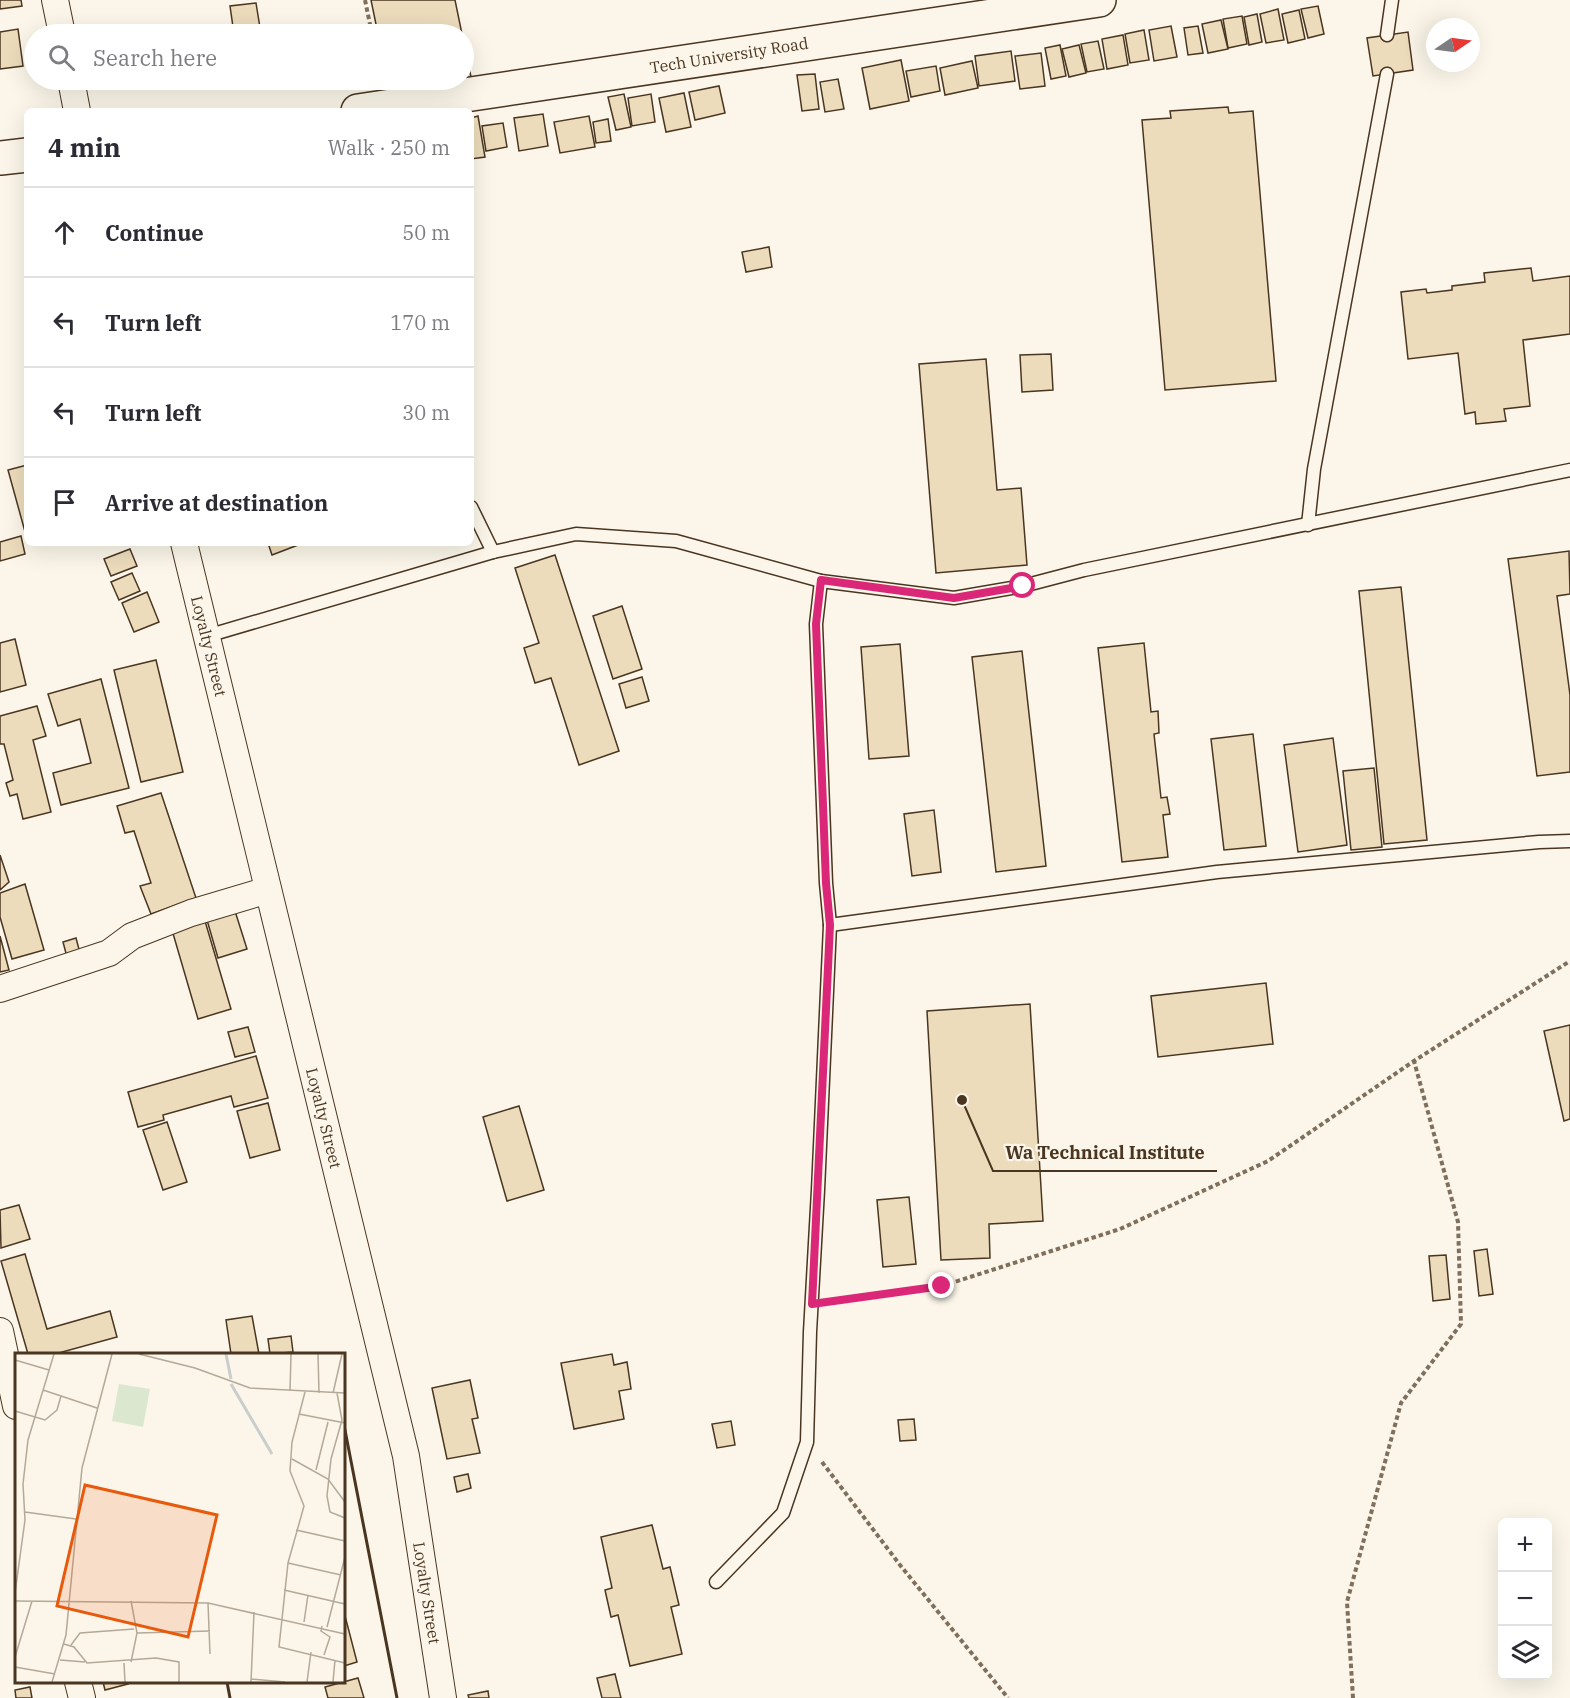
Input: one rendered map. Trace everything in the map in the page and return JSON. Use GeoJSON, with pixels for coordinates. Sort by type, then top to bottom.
{"type":"FeatureCollection","features":[{"type":"Feature","properties":{"kind":"street"},"geometry":{"type":"LineString","coordinates":[[55,0],[60,24]]}},
{"type":"Feature","properties":{"kind":"street","name":"Tech University Road"},"geometry":{"type":"LineString","coordinates":[[378,108],[1099,0]]}},
{"type":"Feature","properties":{"kind":"street"},"geometry":{"type":"LineString","coordinates":[[73,90],[76,108]]}},
{"type":"Feature","properties":{"kind":"street"},"geometry":{"type":"LineString","coordinates":[[0,158],[24,155]]}},
{"type":"Feature","properties":{"kind":"street","name":"Loyalty Street"},"geometry":{"type":"LineString","coordinates":[[185,546],[406,1456],[443,1698]]}},
{"type":"Feature","properties":{"kind":"street"},"geometry":{"type":"LineString","coordinates":[[0,989],[109,953],[132,936],[191,913],[268,890]]}},
{"type":"Feature","properties":{"kind":"street"},"geometry":{"type":"LineString","coordinates":[[0,1331],[15,1401]]}},
{"type":"Feature","properties":{"kind":"street"},"geometry":{"type":"LineString","coordinates":[[78,1683],[81,1698]]}},
{"type":"Feature","properties":{"kind":"lane"},"geometry":{"type":"LineString","coordinates":[[1387,35],[1392,0]]}},
{"type":"Feature","properties":{"kind":"lane"},"geometry":{"type":"LineString","coordinates":[[1308,525],[1314,469],[1388,74]]}},
{"type":"Feature","properties":{"kind":"lane"},"geometry":{"type":"LineString","coordinates":[[207,636],[493,552],[576,534],[676,541],[821,580],[954,598],[1023,586],[1084,570],[1570,470]]}},
{"type":"Feature","properties":{"kind":"lane"},"geometry":{"type":"LineString","coordinates":[[474,513],[493,552]]}},
{"type":"Feature","properties":{"kind":"lane"},"geometry":{"type":"LineString","coordinates":[[716,1582],[783,1513],[807,1442],[830,925],[826,883],[816,624],[821,580]]}},
{"type":"Feature","properties":{"kind":"lane"},"geometry":{"type":"LineString","coordinates":[[830,925],[1217,872],[1570,841]]}},
{"type":"Feature","properties":{"kind":"path"},"geometry":{"type":"LineString","coordinates":[[365,0],[370,24]]}},
{"type":"Feature","properties":{"kind":"path"},"geometry":{"type":"LineString","coordinates":[[812,1304],[942,1286],[1120,1229],[1268,1161],[1413,1061],[1570,961]]}},
{"type":"Feature","properties":{"kind":"path"},"geometry":{"type":"LineString","coordinates":[[1353,1698],[1347,1602],[1401,1403],[1461,1324],[1458,1222],[1413,1061]]}},
{"type":"Feature","properties":{"kind":"path"},"geometry":{"type":"LineString","coordinates":[[807,1442],[900,1565],[1008,1698]]}},
{"type":"Feature","properties":{"kind":"building"},"geometry":{"type":"Polygon","coordinates":[[[0,0],[21,0],[22,6],[0,9],[0,0]]]}},
{"type":"Feature","properties":{"kind":"building"},"geometry":{"type":"Polygon","coordinates":[[[371,0],[455,0],[460,24],[376,24],[371,0]]]}},
{"type":"Feature","properties":{"kind":"building"},"geometry":{"type":"Polygon","coordinates":[[[256,3],[259,24],[233,24],[230,6],[256,3]]]}},
{"type":"Feature","properties":{"kind":"building"},"geometry":{"type":"Polygon","coordinates":[[[1318,6],[1324,34],[1308,38],[1301,9],[1318,6]]]}},
{"type":"Feature","properties":{"kind":"building"},"geometry":{"type":"Polygon","coordinates":[[[1278,9],[1284,40],[1266,43],[1260,14],[1278,9]]]}},
{"type":"Feature","properties":{"kind":"building"},"geometry":{"type":"Polygon","coordinates":[[[1299,10],[1305,39],[1288,43],[1282,14],[1299,10]]]}},
{"type":"Feature","properties":{"kind":"building"},"geometry":{"type":"Polygon","coordinates":[[[1257,14],[1262,42],[1249,45],[1244,17],[1257,14]]]}},
{"type":"Feature","properties":{"kind":"building"},"geometry":{"type":"Polygon","coordinates":[[[1242,16],[1247,44],[1228,48],[1223,19],[1242,16]]]}},
{"type":"Feature","properties":{"kind":"building"},"geometry":{"type":"Polygon","coordinates":[[[1221,20],[1228,49],[1208,53],[1202,24],[1221,20]]]}},
{"type":"Feature","properties":{"kind":"building"},"geometry":{"type":"Polygon","coordinates":[[[1171,26],[1177,57],[1154,61],[1149,30],[1171,26]]]}},
{"type":"Feature","properties":{"kind":"building"},"geometry":{"type":"Polygon","coordinates":[[[1198,26],[1203,53],[1188,55],[1184,28],[1198,26]]]}},
{"type":"Feature","properties":{"kind":"building"},"geometry":{"type":"Polygon","coordinates":[[[18,29],[23,66],[0,69],[0,32],[18,29]]]}},
{"type":"Feature","properties":{"kind":"building"},"geometry":{"type":"Polygon","coordinates":[[[1144,30],[1149,60],[1130,63],[1125,34],[1144,30]]]}},
{"type":"Feature","properties":{"kind":"building"},"geometry":{"type":"Polygon","coordinates":[[[1408,32],[1413,70],[1373,76],[1367,38],[1408,32]]]}},
{"type":"Feature","properties":{"kind":"building"},"geometry":{"type":"Polygon","coordinates":[[[1123,35],[1128,65],[1107,69],[1102,39],[1123,35]]]}},
{"type":"Feature","properties":{"kind":"building"},"geometry":{"type":"Polygon","coordinates":[[[1098,41],[1104,69],[1087,72],[1081,44],[1098,41]]]}},
{"type":"Feature","properties":{"kind":"building"},"geometry":{"type":"Polygon","coordinates":[[[1060,45],[1066,76],[1051,79],[1045,48],[1060,45]]]}},
{"type":"Feature","properties":{"kind":"building"},"geometry":{"type":"Polygon","coordinates":[[[1079,45],[1086,73],[1069,77],[1062,49],[1079,45]]]}},
{"type":"Feature","properties":{"kind":"building"},"geometry":{"type":"Polygon","coordinates":[[[1011,51],[1015,81],[979,86],[975,56],[1011,51]]]}},
{"type":"Feature","properties":{"kind":"building"},"geometry":{"type":"Polygon","coordinates":[[[1041,53],[1045,86],[1020,89],[1015,56],[1041,53]]]}},
{"type":"Feature","properties":{"kind":"building"},"geometry":{"type":"Polygon","coordinates":[[[901,60],[909,101],[870,109],[862,68],[901,60]]]}},
{"type":"Feature","properties":{"kind":"building"},"geometry":{"type":"Polygon","coordinates":[[[972,61],[978,88],[945,95],[940,68],[972,61]]]}},
{"type":"Feature","properties":{"kind":"building"},"geometry":{"type":"Polygon","coordinates":[[[936,66],[940,91],[911,97],[906,71],[936,66]]]}},
{"type":"Feature","properties":{"kind":"building"},"geometry":{"type":"Polygon","coordinates":[[[815,74],[819,109],[802,111],[797,75],[815,74]]]}},
{"type":"Feature","properties":{"kind":"building"},"geometry":{"type":"Polygon","coordinates":[[[838,79],[844,109],[825,112],[820,82],[838,79]]]}},
{"type":"Feature","properties":{"kind":"building"},"geometry":{"type":"Polygon","coordinates":[[[719,86],[725,113],[695,120],[689,92],[719,86]]]}},
{"type":"Feature","properties":{"kind":"building"},"geometry":{"type":"Polygon","coordinates":[[[389,90],[410,90],[390,94],[389,90]]]}},
{"type":"Feature","properties":{"kind":"building"},"geometry":{"type":"Polygon","coordinates":[[[684,93],[691,127],[666,132],[659,98],[684,93]]]}},
{"type":"Feature","properties":{"kind":"building"},"geometry":{"type":"Polygon","coordinates":[[[624,94],[631,127],[616,130],[608,97],[624,94]]]}},
{"type":"Feature","properties":{"kind":"building"},"geometry":{"type":"Polygon","coordinates":[[[651,94],[655,122],[632,126],[628,98],[651,94]]]}},
{"type":"Feature","properties":{"kind":"building"},"geometry":{"type":"Polygon","coordinates":[[[1228,107],[1229,113],[1253,111],[1276,381],[1165,390],[1142,120],[1171,118],[1170,111],[1228,107]]]}},
{"type":"Feature","properties":{"kind":"building"},"geometry":{"type":"Polygon","coordinates":[[[543,114],[548,146],[519,151],[514,118],[543,114]]]}},
{"type":"Feature","properties":{"kind":"building"},"geometry":{"type":"Polygon","coordinates":[[[478,116],[485,157],[474,159],[474,117],[478,116]]]}},
{"type":"Feature","properties":{"kind":"building"},"geometry":{"type":"Polygon","coordinates":[[[589,116],[595,147],[560,153],[554,122],[589,116]]]}},
{"type":"Feature","properties":{"kind":"building"},"geometry":{"type":"Polygon","coordinates":[[[608,119],[611,141],[596,143],[593,122],[608,119]]]}},
{"type":"Feature","properties":{"kind":"building"},"geometry":{"type":"Polygon","coordinates":[[[503,123],[507,147],[486,151],[482,126],[503,123]]]}},
{"type":"Feature","properties":{"kind":"building"},"geometry":{"type":"Polygon","coordinates":[[[769,247],[772,267],[746,272],[742,252],[769,247]]]}},
{"type":"Feature","properties":{"kind":"building"},"geometry":{"type":"Polygon","coordinates":[[[1531,268],[1533,281],[1570,276],[1570,334],[1523,340],[1530,406],[1504,409],[1506,421],[1476,424],[1475,412],[1465,414],[1458,353],[1408,359],[1401,292],[1426,289],[1427,293],[1452,290],[1452,286],[1485,282],[1484,273],[1531,268]]]}},
{"type":"Feature","properties":{"kind":"building"},"geometry":{"type":"Polygon","coordinates":[[[1051,354],[1053,390],[1022,392],[1020,355],[1051,354]]]}},
{"type":"Feature","properties":{"kind":"building"},"geometry":{"type":"Polygon","coordinates":[[[986,359],[997,490],[1021,488],[1027,565],[936,573],[919,364],[986,359]]]}},
{"type":"Feature","properties":{"kind":"building"},"geometry":{"type":"Polygon","coordinates":[[[24,466],[24,528],[8,470],[24,466]]]}},
{"type":"Feature","properties":{"kind":"building"},"geometry":{"type":"Polygon","coordinates":[[[21,536],[25,554],[0,561],[0,542],[21,536]]]}},
{"type":"Feature","properties":{"kind":"building"},"geometry":{"type":"Polygon","coordinates":[[[269,546],[295,546],[272,555],[269,546]]]}},
{"type":"Feature","properties":{"kind":"building"},"geometry":{"type":"Polygon","coordinates":[[[130,549],[137,566],[111,576],[104,559],[130,549]]]}},
{"type":"Feature","properties":{"kind":"building"},"geometry":{"type":"Polygon","coordinates":[[[1569,551],[1570,594],[1557,596],[1570,695],[1570,772],[1537,776],[1508,559],[1569,551]]]}},
{"type":"Feature","properties":{"kind":"building"},"geometry":{"type":"Polygon","coordinates":[[[555,555],[619,751],[579,765],[551,678],[535,683],[524,648],[539,643],[515,568],[555,555]]]}},
{"type":"Feature","properties":{"kind":"building"},"geometry":{"type":"Polygon","coordinates":[[[132,573],[140,591],[119,600],[111,582],[132,573]]]}},
{"type":"Feature","properties":{"kind":"building"},"geometry":{"type":"Polygon","coordinates":[[[1401,587],[1427,840],[1384,844],[1359,591],[1401,587]]]}},
{"type":"Feature","properties":{"kind":"building"},"geometry":{"type":"Polygon","coordinates":[[[147,592],[159,622],[134,632],[122,603],[147,592]]]}},
{"type":"Feature","properties":{"kind":"building"},"geometry":{"type":"Polygon","coordinates":[[[622,606],[642,669],[613,679],[593,616],[622,606]]]}},
{"type":"Feature","properties":{"kind":"building"},"geometry":{"type":"Polygon","coordinates":[[[15,639],[26,685],[0,692],[0,643],[15,639]]]}},
{"type":"Feature","properties":{"kind":"building"},"geometry":{"type":"Polygon","coordinates":[[[1144,643],[1151,712],[1158,711],[1159,733],[1154,734],[1161,798],[1167,797],[1170,814],[1163,815],[1168,857],[1122,862],[1098,648],[1144,643]]]}},
{"type":"Feature","properties":{"kind":"building"},"geometry":{"type":"Polygon","coordinates":[[[900,644],[909,756],[869,759],[861,647],[900,644]]]}},
{"type":"Feature","properties":{"kind":"building"},"geometry":{"type":"Polygon","coordinates":[[[1022,651],[1046,866],[996,872],[972,657],[1022,651]]]}},
{"type":"Feature","properties":{"kind":"building"},"geometry":{"type":"Polygon","coordinates":[[[156,660],[183,772],[141,782],[114,670],[156,660]]]}},
{"type":"Feature","properties":{"kind":"building"},"geometry":{"type":"Polygon","coordinates":[[[642,677],[649,701],[626,708],[619,684],[642,677]]]}},
{"type":"Feature","properties":{"kind":"building"},"geometry":{"type":"Polygon","coordinates":[[[101,679],[129,788],[61,805],[53,773],[91,763],[80,719],[58,726],[48,694],[101,679]]]}},
{"type":"Feature","properties":{"kind":"building"},"geometry":{"type":"Polygon","coordinates":[[[37,706],[46,736],[33,740],[51,812],[23,819],[17,794],[10,796],[6,783],[13,780],[4,744],[0,744],[0,716],[37,706]]]}},
{"type":"Feature","properties":{"kind":"building"},"geometry":{"type":"Polygon","coordinates":[[[1253,734],[1266,846],[1224,850],[1211,739],[1253,734]]]}},
{"type":"Feature","properties":{"kind":"building"},"geometry":{"type":"Polygon","coordinates":[[[1333,738],[1347,845],[1298,852],[1284,745],[1333,738]]]}},
{"type":"Feature","properties":{"kind":"building"},"geometry":{"type":"Polygon","coordinates":[[[1374,768],[1382,847],[1351,850],[1343,771],[1374,768]]]}},
{"type":"Feature","properties":{"kind":"building"},"geometry":{"type":"Polygon","coordinates":[[[161,793],[196,898],[151,914],[140,886],[151,883],[134,831],[125,833],[117,806],[161,793]]]}},
{"type":"Feature","properties":{"kind":"building"},"geometry":{"type":"Polygon","coordinates":[[[934,810],[941,872],[912,876],[904,814],[934,810]]]}},
{"type":"Feature","properties":{"kind":"building"},"geometry":{"type":"Polygon","coordinates":[[[0,855],[9,882],[0,890],[0,855]]]}},
{"type":"Feature","properties":{"kind":"building"},"geometry":{"type":"Polygon","coordinates":[[[25,884],[44,950],[12,959],[0,917],[0,893],[25,884]]]}},
{"type":"Feature","properties":{"kind":"building"},"geometry":{"type":"Polygon","coordinates":[[[235,911],[247,949],[218,958],[207,920],[235,911]]]}},
{"type":"Feature","properties":{"kind":"building"},"geometry":{"type":"Polygon","coordinates":[[[205,921],[231,1009],[198,1019],[172,930],[205,921]]]}},
{"type":"Feature","properties":{"kind":"building"},"geometry":{"type":"Polygon","coordinates":[[[0,936],[9,970],[0,972],[0,936]]]}},
{"type":"Feature","properties":{"kind":"building"},"geometry":{"type":"Polygon","coordinates":[[[76,938],[80,953],[67,957],[63,942],[76,938]]]}},
{"type":"Feature","properties":{"kind":"building"},"geometry":{"type":"Polygon","coordinates":[[[1266,983],[1273,1044],[1158,1057],[1151,996],[1266,983]]]}},
{"type":"Feature","properties":{"kind":"building"},"geometry":{"type":"Polygon","coordinates":[[[1030,1004],[1043,1221],[989,1224],[990,1258],[941,1260],[927,1011],[1030,1004]]]}},
{"type":"Feature","properties":{"kind":"building"},"geometry":{"type":"Polygon","coordinates":[[[1570,1025],[1570,1119],[1564,1121],[1544,1031],[1570,1025]]]}},
{"type":"Feature","properties":{"kind":"building"},"geometry":{"type":"Polygon","coordinates":[[[248,1027],[255,1052],[235,1057],[228,1032],[248,1027]]]}},
{"type":"Feature","properties":{"kind":"building"},"geometry":{"type":"Polygon","coordinates":[[[256,1056],[268,1098],[234,1107],[231,1096],[163,1115],[164,1120],[138,1127],[128,1092],[256,1056]]]}},
{"type":"Feature","properties":{"kind":"building"},"geometry":{"type":"Polygon","coordinates":[[[268,1103],[280,1150],[250,1158],[237,1111],[268,1103]]]}},
{"type":"Feature","properties":{"kind":"building"},"geometry":{"type":"Polygon","coordinates":[[[519,1106],[544,1190],[507,1201],[483,1117],[519,1106]]]}},
{"type":"Feature","properties":{"kind":"building"},"geometry":{"type":"Polygon","coordinates":[[[167,1122],[187,1182],[163,1190],[143,1130],[167,1122]]]}},
{"type":"Feature","properties":{"kind":"building"},"geometry":{"type":"Polygon","coordinates":[[[909,1197],[916,1264],[883,1267],[877,1200],[909,1197]]]}},
{"type":"Feature","properties":{"kind":"building"},"geometry":{"type":"Polygon","coordinates":[[[19,1205],[30,1239],[1,1248],[0,1210],[19,1205]]]}},
{"type":"Feature","properties":{"kind":"building"},"geometry":{"type":"Polygon","coordinates":[[[1487,1249],[1493,1294],[1479,1296],[1474,1251],[1487,1249]]]}},
{"type":"Feature","properties":{"kind":"building"},"geometry":{"type":"Polygon","coordinates":[[[25,1254],[47,1329],[110,1311],[117,1337],[59,1353],[28,1353],[1,1261],[25,1254]]]}},
{"type":"Feature","properties":{"kind":"building"},"geometry":{"type":"Polygon","coordinates":[[[1446,1255],[1450,1299],[1433,1301],[1429,1256],[1446,1255]]]}},
{"type":"Feature","properties":{"kind":"building"},"geometry":{"type":"Polygon","coordinates":[[[252,1316],[259,1353],[231,1353],[226,1320],[252,1316]]]}},
{"type":"Feature","properties":{"kind":"building"},"geometry":{"type":"Polygon","coordinates":[[[291,1336],[293,1352],[270,1353],[268,1339],[291,1336]]]}},
{"type":"Feature","properties":{"kind":"building"},"geometry":{"type":"Polygon","coordinates":[[[612,1354],[614,1365],[627,1362],[631,1389],[619,1391],[624,1419],[574,1429],[561,1363],[612,1354]]]}},
{"type":"Feature","properties":{"kind":"building"},"geometry":{"type":"Polygon","coordinates":[[[470,1380],[478,1418],[472,1419],[480,1453],[447,1459],[432,1388],[470,1380]]]}},
{"type":"Feature","properties":{"kind":"building"},"geometry":{"type":"Polygon","coordinates":[[[914,1419],[916,1440],[900,1441],[898,1420],[914,1419]]]}},
{"type":"Feature","properties":{"kind":"building"},"geometry":{"type":"Polygon","coordinates":[[[731,1421],[735,1445],[717,1448],[712,1424],[731,1421]]]}},
{"type":"Feature","properties":{"kind":"building"},"geometry":{"type":"Polygon","coordinates":[[[468,1474],[471,1488],[457,1492],[454,1477],[468,1474]]]}},
{"type":"Feature","properties":{"kind":"building"},"geometry":{"type":"Polygon","coordinates":[[[652,1525],[663,1569],[670,1567],[679,1605],[671,1607],[682,1654],[630,1666],[618,1615],[611,1617],[605,1590],[612,1588],[601,1537],[652,1525]]]}},
{"type":"Feature","properties":{"kind":"building"},"geometry":{"type":"Polygon","coordinates":[[[345,1616],[357,1662],[345,1666],[345,1616]]]}},
{"type":"Feature","properties":{"kind":"building"},"geometry":{"type":"Polygon","coordinates":[[[615,1674],[621,1698],[602,1698],[597,1678],[615,1674]]]}},
{"type":"Feature","properties":{"kind":"building"},"geometry":{"type":"Polygon","coordinates":[[[358,1678],[364,1698],[328,1698],[325,1687],[358,1678]]]}},
{"type":"Feature","properties":{"kind":"building"},"geometry":{"type":"Polygon","coordinates":[[[103,1683],[128,1684],[105,1690],[103,1683]]]}},
{"type":"Feature","properties":{"kind":"building"},"geometry":{"type":"Polygon","coordinates":[[[30,1687],[32,1698],[16,1698],[15,1690],[30,1687]]]}},
{"type":"Feature","properties":{"kind":"building"},"geometry":{"type":"Polygon","coordinates":[[[488,1691],[489,1698],[469,1698],[468,1695],[488,1691]]]}},
{"type":"Feature","properties":{"kind":"wall"},"geometry":{"type":"LineString","coordinates":[[345,1430],[397,1698]]}},
{"type":"Feature","properties":{"kind":"wall"},"geometry":{"type":"LineString","coordinates":[[227,1683],[230,1698]]}},
{"type":"Feature","properties":{"kind":"place","name":"Wa Technical Institute"},"geometry":{"type":"Point","coordinates":[962,1100]}},
{"type":"Feature","properties":{"kind":"route"},"geometry":{"type":"LineString","coordinates":[[942,1286],[812,1304],[830,925],[826,883],[816,624],[821,580],[954,598],[1023,586]]}}]}
